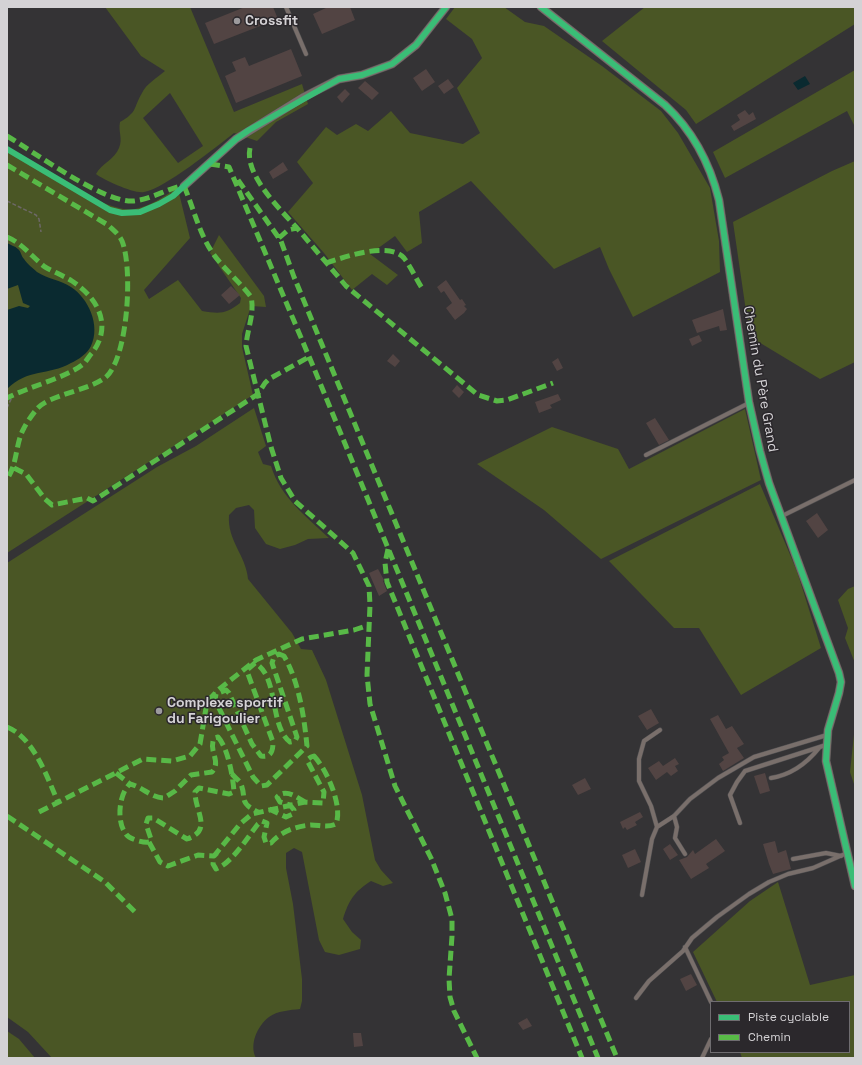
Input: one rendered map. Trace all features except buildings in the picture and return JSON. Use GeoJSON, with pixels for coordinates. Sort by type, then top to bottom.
{"type":"FeatureCollection","features":[{"type":"Feature","properties":{"kind":"street"},"geometry":{"type":"LineString","coordinates":[[184,186],[236,139],[304,97],[339,79],[362,75],[392,64],[416,45],[446,7]]}},
{"type":"Feature","properties":{"kind":"street","name":"Chemin du Père Grand"},"geometry":{"type":"LineString","coordinates":[[542,7],[665,105],[680,119],[694,139],[715,184],[719,200],[750,402],[760,451],[781,516],[839,673],[839,693],[827,735],[822,746],[844,854],[855,886]]}},
{"type":"Feature","properties":{"kind":"lane"},"geometry":{"type":"LineString","coordinates":[[286,7],[306,54]]}},
{"type":"Feature","properties":{"kind":"lane"},"geometry":{"type":"LineString","coordinates":[[646,455],[750,402]]}},
{"type":"Feature","properties":{"kind":"lane"},"geometry":{"type":"LineString","coordinates":[[781,516],[855,480]]}},
{"type":"Feature","properties":{"kind":"lane"},"geometry":{"type":"LineString","coordinates":[[657,827],[639,781],[639,759],[644,741],[660,730]]}},
{"type":"Feature","properties":{"kind":"lane"},"geometry":{"type":"LineString","coordinates":[[642,895],[652,839],[657,827],[674,816],[690,799],[718,778],[754,757],[827,735]]}},
{"type":"Feature","properties":{"kind":"lane"},"geometry":{"type":"LineString","coordinates":[[770,778],[779,777],[798,767],[812,757],[822,746]]}},
{"type":"Feature","properties":{"kind":"lane"},"geometry":{"type":"LineString","coordinates":[[740,823],[730,795],[745,771],[822,746]]}},
{"type":"Feature","properties":{"kind":"lane"},"geometry":{"type":"LineString","coordinates":[[674,816],[677,827],[675,838],[685,854]]}},
{"type":"Feature","properties":{"kind":"lane"},"geometry":{"type":"LineString","coordinates":[[793,859],[826,853],[844,854]]}},
{"type":"Feature","properties":{"kind":"lane"},"geometry":{"type":"LineString","coordinates":[[636,998],[649,981],[685,947],[692,938],[717,917],[769,882],[813,868],[844,854]]}},
{"type":"Feature","properties":{"kind":"lane"},"geometry":{"type":"LineString","coordinates":[[685,947],[711,1001]]}},
{"type":"Feature","properties":{"kind":"lane"},"geometry":{"type":"LineString","coordinates":[[702,1058],[710,1041]]}},
{"type":"Feature","properties":{"kind":"path"},"geometry":{"type":"LineString","coordinates":[[7,201],[36,216],[39,220],[41,232]]}},
{"type":"Feature","properties":{"kind":"path"},"geometry":{"type":"LineString","coordinates":[[7,408],[13,395]]}},
{"type":"Feature","properties":{"kind":"green space"},"geometry":{"type":"Polygon","coordinates":[[[105,7],[190,7],[234,112],[302,84],[308,104],[276,122],[257,141],[234,133],[177,176],[153,189],[144,192],[133,191],[105,180],[96,174],[119,148],[121,141],[120,122],[130,115],[146,87],[165,71],[141,56],[105,7]],[[170,93],[143,118],[178,163],[203,146],[170,93]]]}},
{"type":"Feature","properties":{"kind":"green space"},"geometry":{"type":"Polygon","coordinates":[[[455,7],[504,7],[525,22],[544,26],[602,66],[661,111],[678,133],[710,188],[719,241],[720,272],[633,317],[609,269],[600,247],[554,269],[471,181],[419,212],[422,243],[407,252],[395,236],[370,254],[398,275],[387,285],[372,274],[352,290],[324,253],[288,212],[313,183],[297,162],[326,127],[337,135],[356,124],[368,131],[391,111],[410,133],[463,144],[480,133],[457,88],[482,58],[472,39],[446,19],[455,7]]]}},
{"type":"Feature","properties":{"kind":"green space"},"geometry":{"type":"Polygon","coordinates":[[[645,7],[855,7],[855,24],[696,124],[686,110],[602,41],[645,7]]]}},
{"type":"Feature","properties":{"kind":"green space"},"geometry":{"type":"Polygon","coordinates":[[[855,70],[855,127],[847,111],[725,178],[713,152],[855,70]]]}},
{"type":"Feature","properties":{"kind":"green space"},"geometry":{"type":"Polygon","coordinates":[[[7,146],[70,186],[106,204],[122,209],[135,209],[146,206],[176,189],[179,193],[190,238],[144,290],[149,299],[178,280],[202,311],[214,313],[227,311],[240,303],[241,298],[210,253],[219,235],[264,296],[266,307],[251,306],[242,334],[242,347],[253,395],[7,553],[7,146]]]}},
{"type":"Feature","properties":{"kind":"green space"},"geometry":{"type":"Polygon","coordinates":[[[855,161],[855,362],[820,379],[757,341],[747,318],[733,222],[832,171],[855,161]]]}},
{"type":"Feature","properties":{"kind":"green space"},"geometry":{"type":"Polygon","coordinates":[[[254,408],[266,446],[258,452],[263,464],[271,466],[281,488],[295,506],[329,538],[308,539],[295,545],[280,549],[266,544],[255,528],[254,510],[249,505],[236,508],[229,515],[231,533],[247,570],[248,579],[292,633],[301,649],[312,650],[326,680],[362,795],[375,860],[381,870],[393,883],[383,886],[371,881],[356,893],[350,902],[343,919],[352,932],[361,940],[360,949],[339,955],[325,952],[319,940],[302,852],[294,848],[286,853],[286,868],[293,904],[302,979],[302,1001],[300,1009],[276,1013],[269,1017],[261,1025],[255,1036],[253,1047],[256,1058],[52,1058],[28,1032],[7,1017],[7,563],[157,467],[196,446],[254,408]]]}},
{"type":"Feature","properties":{"kind":"green space"},"geometry":{"type":"Polygon","coordinates":[[[745,409],[761,480],[601,559],[544,510],[477,464],[552,427],[618,449],[629,469],[745,409]]]}},
{"type":"Feature","properties":{"kind":"green space"},"geometry":{"type":"Polygon","coordinates":[[[760,484],[797,571],[821,648],[741,695],[699,628],[674,628],[609,561],[760,484]]]}},
{"type":"Feature","properties":{"kind":"green space"},"geometry":{"type":"Polygon","coordinates":[[[855,586],[855,663],[845,638],[848,628],[838,600],[848,589],[855,586]]]}},
{"type":"Feature","properties":{"kind":"green space"},"geometry":{"type":"Polygon","coordinates":[[[855,725],[855,787],[850,772],[855,725]]]}},
{"type":"Feature","properties":{"kind":"green space"},"geometry":{"type":"Polygon","coordinates":[[[778,882],[810,985],[855,975],[855,1058],[742,1058],[740,1053],[850,1053],[850,1001],[717,1001],[693,952],[750,901],[778,882]]]}},
{"type":"Feature","properties":{"kind":"green space"},"geometry":{"type":"Polygon","coordinates":[[[7,1031],[19,1039],[35,1058],[7,1058],[7,1031]]]}},
{"type":"Feature","properties":{"kind":"water"},"geometry":{"type":"Polygon","coordinates":[[[805,76],[810,84],[798,90],[793,83],[805,76]]]}},
{"type":"Feature","properties":{"kind":"water"},"geometry":{"type":"Polygon","coordinates":[[[7,243],[19,250],[25,261],[37,272],[71,287],[83,298],[94,321],[94,338],[88,351],[74,362],[54,370],[30,375],[15,382],[7,389],[7,310],[19,306],[28,308],[30,306],[23,303],[18,285],[7,289],[7,243]]]}},
{"type":"Feature","properties":{"kind":"marked path"},"geometry":{"type":"LineString","coordinates":[[7,136],[70,176],[88,186],[121,200],[140,200],[181,186]]}},
{"type":"Feature","properties":{"kind":"marked path"},"geometry":{"type":"LineString","coordinates":[[250,148],[250,158],[258,180],[265,191],[297,228]]}},
{"type":"Feature","properties":{"kind":"marked path"},"geometry":{"type":"LineString","coordinates":[[210,164],[229,167],[313,366],[598,1058]]}},
{"type":"Feature","properties":{"kind":"marked path"},"geometry":{"type":"LineString","coordinates":[[7,165],[108,225],[116,232],[122,241],[125,254],[128,290],[124,331],[120,350],[114,365],[107,376],[91,385],[50,400],[36,410],[21,434],[13,467],[7,479]]}},
{"type":"Feature","properties":{"kind":"marked path"},"geometry":{"type":"LineString","coordinates":[[238,180],[281,241],[294,277],[617,1058]]}},
{"type":"Feature","properties":{"kind":"marked path"},"geometry":{"type":"LineString","coordinates":[[184,186],[204,239],[218,260],[251,297],[252,309],[246,346],[271,447],[281,478],[295,501],[353,553],[369,586],[370,605],[367,675],[370,704],[395,786],[431,858],[445,893],[452,919],[449,979],[450,997],[454,1011],[477,1058]]}},
{"type":"Feature","properties":{"kind":"marked path"},"geometry":{"type":"LineString","coordinates":[[279,238],[288,230],[297,228],[346,286],[478,395],[497,401],[507,400],[553,383]]}},
{"type":"Feature","properties":{"kind":"marked path"},"geometry":{"type":"LineString","coordinates":[[7,237],[22,246],[45,267],[69,279],[81,288],[95,304],[100,313],[102,323],[98,343],[82,365],[66,374],[7,398]]}},
{"type":"Feature","properties":{"kind":"marked path"},"geometry":{"type":"LineString","coordinates":[[326,263],[366,252],[388,251],[397,253],[407,262],[422,288]]}},
{"type":"Feature","properties":{"kind":"marked path"},"geometry":{"type":"LineString","coordinates":[[14,468],[26,474],[45,499],[52,505],[87,498],[93,501],[258,394],[269,379],[309,357]]}},
{"type":"Feature","properties":{"kind":"marked path"},"geometry":{"type":"LineString","coordinates":[[388,549],[385,563],[387,582],[582,1058]]}},
{"type":"Feature","properties":{"kind":"marked path"},"geometry":{"type":"LineString","coordinates":[[39,812],[143,759],[172,761],[190,756],[200,744],[207,702],[218,690],[256,660],[302,639],[354,630],[369,625]]}},
{"type":"Feature","properties":{"kind":"marked path"},"geometry":{"type":"LineString","coordinates":[[279,654],[284,656],[294,677],[302,711],[307,746],[267,785],[261,786],[253,777],[215,700],[216,694],[226,690],[229,693],[252,744],[261,756],[269,755],[273,748],[273,742],[248,674],[248,669],[255,663],[263,669],[268,679],[279,725],[283,735],[290,742],[295,741],[297,737],[272,663],[274,657],[279,654]]}},
{"type":"Feature","properties":{"kind":"marked path"},"geometry":{"type":"LineString","coordinates":[[7,727],[16,732],[32,749],[44,770],[58,802]]}},
{"type":"Feature","properties":{"kind":"marked path"},"geometry":{"type":"LineString","coordinates":[[218,737],[225,748],[231,771],[234,792],[229,794],[199,788],[195,792],[201,825],[199,831],[187,839],[153,818],[148,818],[146,824],[151,839],[149,842],[143,842],[130,838],[123,829],[120,815],[121,801],[126,788],[130,784],[135,785],[159,798],[164,798],[175,791],[191,775],[212,772],[216,764],[213,743],[214,738],[218,737]]}},
{"type":"Feature","properties":{"kind":"marked path"},"geometry":{"type":"LineString","coordinates":[[314,756],[329,779],[336,798],[338,816],[336,824],[327,826],[311,825],[300,827],[289,830],[271,843],[266,843],[264,837],[267,823],[262,821],[233,856],[222,866],[216,869],[213,864],[214,856],[240,824],[252,814],[305,802],[323,803],[324,792],[307,760],[314,756]]}},
{"type":"Feature","properties":{"kind":"marked path"},"geometry":{"type":"LineString","coordinates":[[116,773],[130,784]]}},
{"type":"Feature","properties":{"kind":"marked path"},"geometry":{"type":"LineString","coordinates":[[232,774],[241,784],[245,803],[258,812],[257,814]]}},
{"type":"Feature","properties":{"kind":"marked path"},"geometry":{"type":"LineString","coordinates":[[269,809],[286,817],[293,814],[294,810],[290,805],[280,802],[277,797],[284,793],[291,794],[305,802]]}},
{"type":"Feature","properties":{"kind":"marked path"},"geometry":{"type":"LineString","coordinates":[[7,816],[105,882],[136,913]]}},
{"type":"Feature","properties":{"kind":"marked path"},"geometry":{"type":"LineString","coordinates":[[149,842],[160,862],[168,866],[198,855],[214,856],[217,853]]}},
{"type":"Feature","properties":{"kind":"cycle path"},"geometry":{"type":"LineString","coordinates":[[7,149],[110,210],[122,213],[140,212],[173,196],[236,139],[249,130],[339,79],[362,75],[392,64],[416,45],[446,7]]}},
{"type":"Feature","properties":{"kind":"cycle path"},"geometry":{"type":"LineString","coordinates":[[541,7],[665,105],[684,125],[699,148],[711,173],[719,200],[749,402],[760,451],[769,483],[841,682],[828,730],[826,761],[855,886]]}},
{"type":"Feature","properties":{"kind":"place","name":"Crossfit"},"geometry":{"type":"Point","coordinates":[237,21]}},
{"type":"Feature","properties":{"kind":"place","name":"Complexe sportif du Farigoulier"},"geometry":{"type":"Point","coordinates":[159,711]}}]}
